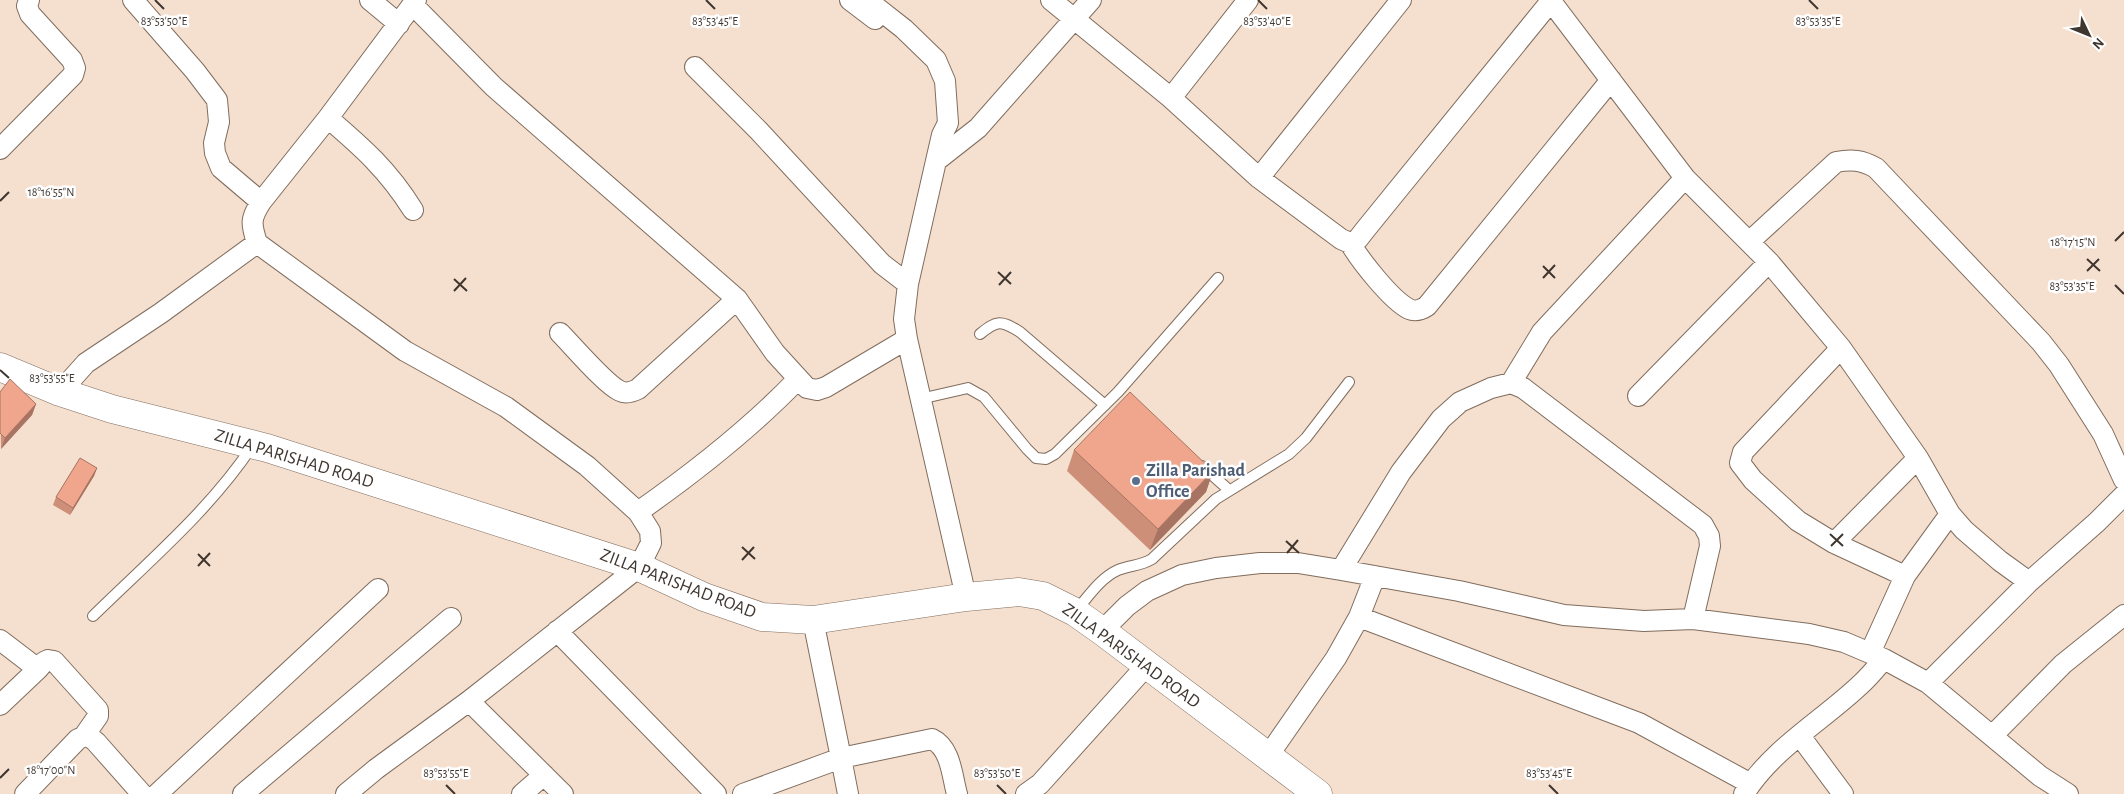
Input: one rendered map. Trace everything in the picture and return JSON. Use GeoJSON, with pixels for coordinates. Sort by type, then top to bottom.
{"type":"FeatureCollection","features":[{"type":"Feature","properties":{"kind":"main road","name":"ZILLA PARISHAD ROAD"},"geometry":{"type":"LineString","coordinates":[[0,367],[60,392],[112,409],[253,444],[639,567],[704,597],[762,616],[813,620],[966,597],[1020,592],[1043,596],[1075,612],[1102,631],[1318,794]]}},
{"type":"Feature","properties":{"kind":"street"},"geometry":{"type":"LineString","coordinates":[[0,149],[73,75],[75,68],[72,60],[30,14],[27,6],[29,0]]}},
{"type":"Feature","properties":{"kind":"street"},"geometry":{"type":"LineString","coordinates":[[133,0],[195,70],[217,100],[220,122],[214,143],[215,153],[221,168],[261,202]]}},
{"type":"Feature","properties":{"kind":"street"},"geometry":{"type":"LineString","coordinates":[[370,0],[399,24]]}},
{"type":"Feature","properties":{"kind":"street"},"geometry":{"type":"LineString","coordinates":[[850,0],[916,54],[934,77],[938,94],[942,134]]}},
{"type":"Feature","properties":{"kind":"street"},"geometry":{"type":"LineString","coordinates":[[867,0],[904,29],[936,60],[945,81],[948,124],[942,134],[908,284],[904,319],[920,399],[966,597]]}},
{"type":"Feature","properties":{"kind":"street"},"geometry":{"type":"LineString","coordinates":[[1050,0],[1076,19],[1171,98],[1259,178],[1341,239],[1350,243],[1363,263],[1410,310],[1419,311],[1427,306],[1611,80]]}},
{"type":"Feature","properties":{"kind":"street"},"geometry":{"type":"LineString","coordinates":[[936,161],[978,128],[1091,0]]}},
{"type":"Feature","properties":{"kind":"street"},"geometry":{"type":"LineString","coordinates":[[1171,98],[1248,0]]}},
{"type":"Feature","properties":{"kind":"street"},"geometry":{"type":"LineString","coordinates":[[1259,178],[1401,0]]}},
{"type":"Feature","properties":{"kind":"street"},"geometry":{"type":"LineString","coordinates":[[1350,243],[1358,239],[1551,0],[1685,178],[1769,262],[1841,348],[1918,458],[1950,514],[1975,540],[2029,582]]}},
{"type":"Feature","properties":{"kind":"street"},"geometry":{"type":"LineString","coordinates":[[346,794],[639,567],[651,543],[650,531],[638,512],[587,466],[506,407],[404,351],[257,243],[252,226],[253,214],[415,2],[494,87],[737,298],[776,353],[807,388],[817,390],[826,387],[907,339]]}},
{"type":"Feature","properties":{"kind":"street"},"geometry":{"type":"LineString","coordinates":[[695,67],[882,264],[908,284]]}},
{"type":"Feature","properties":{"kind":"street"},"geometry":{"type":"LineString","coordinates":[[328,118],[382,166],[413,210]]}},
{"type":"Feature","properties":{"kind":"street"},"geometry":{"type":"LineString","coordinates":[[1749,242],[1836,162],[1849,159],[1865,162],[1876,168],[2040,342],[2059,365],[2102,434],[2124,480]]}},
{"type":"Feature","properties":{"kind":"street"},"geometry":{"type":"LineString","coordinates":[[1511,383],[1542,332],[1685,178]]}},
{"type":"Feature","properties":{"kind":"street"},"geometry":{"type":"LineString","coordinates":[[60,392],[86,362],[161,313],[257,243]]}},
{"type":"Feature","properties":{"kind":"street"},"geometry":{"type":"LineString","coordinates":[[1638,396],[1769,262]]}},
{"type":"Feature","properties":{"kind":"street"},"geometry":{"type":"LineString","coordinates":[[560,333],[608,382],[620,391],[630,393],[638,389],[737,298]]}},
{"type":"Feature","properties":{"kind":"street"},"geometry":{"type":"LineString","coordinates":[[1841,348],[1743,452],[1740,463],[1753,480],[1798,521],[1834,543],[1905,576]]}},
{"type":"Feature","properties":{"kind":"street"},"geometry":{"type":"LineString","coordinates":[[638,512],[695,472],[771,407],[798,379]]}},
{"type":"Feature","properties":{"kind":"street"},"geometry":{"type":"LineString","coordinates":[[1341,570],[1401,472],[1441,419],[1460,402],[1491,388],[1511,383],[1523,388],[1703,525],[1709,536],[1710,546],[1693,619]]}},
{"type":"Feature","properties":{"kind":"street"},"geometry":{"type":"LineString","coordinates":[[1834,543],[1918,458]]}},
{"type":"Feature","properties":{"kind":"street"},"geometry":{"type":"LineString","coordinates":[[1928,683],[2029,582],[2097,522],[2124,495]]}},
{"type":"Feature","properties":{"kind":"street"},"geometry":{"type":"LineString","coordinates":[[1359,617],[1639,723],[1747,789],[1778,755],[1862,684],[1877,656],[1905,576],[1950,514]]}},
{"type":"Feature","properties":{"kind":"street"},"geometry":{"type":"LineString","coordinates":[[1102,631],[1127,606],[1147,591],[1182,575],[1216,568],[1260,563],[1298,563],[1459,591],[1564,615],[1644,621],[1693,619],[1809,634],[1844,642],[1877,656],[1928,683],[2040,776],[2068,794]]}},
{"type":"Feature","properties":{"kind":"street"},"geometry":{"type":"LineString","coordinates":[[1268,756],[1336,658],[1359,617],[1375,576]]}},
{"type":"Feature","properties":{"kind":"street"},"geometry":{"type":"LineString","coordinates":[[157,794],[378,589]]}},
{"type":"Feature","properties":{"kind":"street"},"geometry":{"type":"LineString","coordinates":[[1992,736],[2063,664],[2124,615]]}},
{"type":"Feature","properties":{"kind":"street"},"geometry":{"type":"LineString","coordinates":[[243,794],[451,618]]}},
{"type":"Feature","properties":{"kind":"street"},"geometry":{"type":"LineString","coordinates":[[813,620],[848,794]]}},
{"type":"Feature","properties":{"kind":"street"},"geometry":{"type":"LineString","coordinates":[[557,631],[716,794]]}},
{"type":"Feature","properties":{"kind":"street"},"geometry":{"type":"LineString","coordinates":[[0,640],[38,669]]}},
{"type":"Feature","properties":{"kind":"street"},"geometry":{"type":"LineString","coordinates":[[0,706],[48,660],[54,661],[98,710],[98,716],[84,736],[26,794]]}},
{"type":"Feature","properties":{"kind":"street"},"geometry":{"type":"LineString","coordinates":[[1026,794],[1046,778],[1148,665]]}},
{"type":"Feature","properties":{"kind":"street"},"geometry":{"type":"LineString","coordinates":[[468,701],[563,794]]}},
{"type":"Feature","properties":{"kind":"street"},"geometry":{"type":"LineString","coordinates":[[84,736],[90,737],[96,742],[142,794]]}},
{"type":"Feature","properties":{"kind":"street"},"geometry":{"type":"LineString","coordinates":[[1800,736],[1843,794]]}},
{"type":"Feature","properties":{"kind":"street"},"geometry":{"type":"LineString","coordinates":[[743,794],[841,758],[932,739],[940,742],[945,750],[957,794]]}},
{"type":"Feature","properties":{"kind":"street"},"geometry":{"type":"LineString","coordinates":[[522,794],[544,775]]}},
{"type":"Feature","properties":{"kind":"lane"},"geometry":{"type":"LineString","coordinates":[[920,399],[968,388],[984,397],[1036,458],[1046,459],[1055,454],[1105,404],[1121,395],[1218,278]]}},
{"type":"Feature","properties":{"kind":"lane"},"geometry":{"type":"LineString","coordinates":[[980,334],[993,323],[1006,323],[1020,332],[1105,404]]}},
{"type":"Feature","properties":{"kind":"lane"},"geometry":{"type":"LineString","coordinates":[[1075,612],[1108,575],[1121,569],[1143,565],[1152,559],[1229,490],[1289,454],[1306,438],[1349,382]]}},
{"type":"Feature","properties":{"kind":"lane"},"geometry":{"type":"LineString","coordinates":[[93,616],[216,495],[235,472],[253,444]]}},
{"type":"Feature","properties":{"kind":"lane"},"geometry":{"type":"LineString","coordinates":[[1192,457],[1229,490]]}},
{"type":"Feature","properties":{"kind":"building"},"geometry":{"type":"Polygon","coordinates":[[[10,379],[36,404],[5,438],[0,433],[0,392],[10,379]]]}},
{"type":"Feature","properties":{"kind":"building","name":"Zilla Parishad Office"},"geometry":{"type":"Polygon","coordinates":[[[1130,392],[1213,471],[1158,529],[1074,450],[1130,392]]]}},
{"type":"Feature","properties":{"kind":"building"},"geometry":{"type":"Polygon","coordinates":[[[80,458],[97,468],[73,508],[56,497],[80,458]]]}},
{"type":"Feature","properties":{"kind":"place","name":"Zilla Parishad Office"},"geometry":{"type":"Point","coordinates":[1136,481]}}]}
